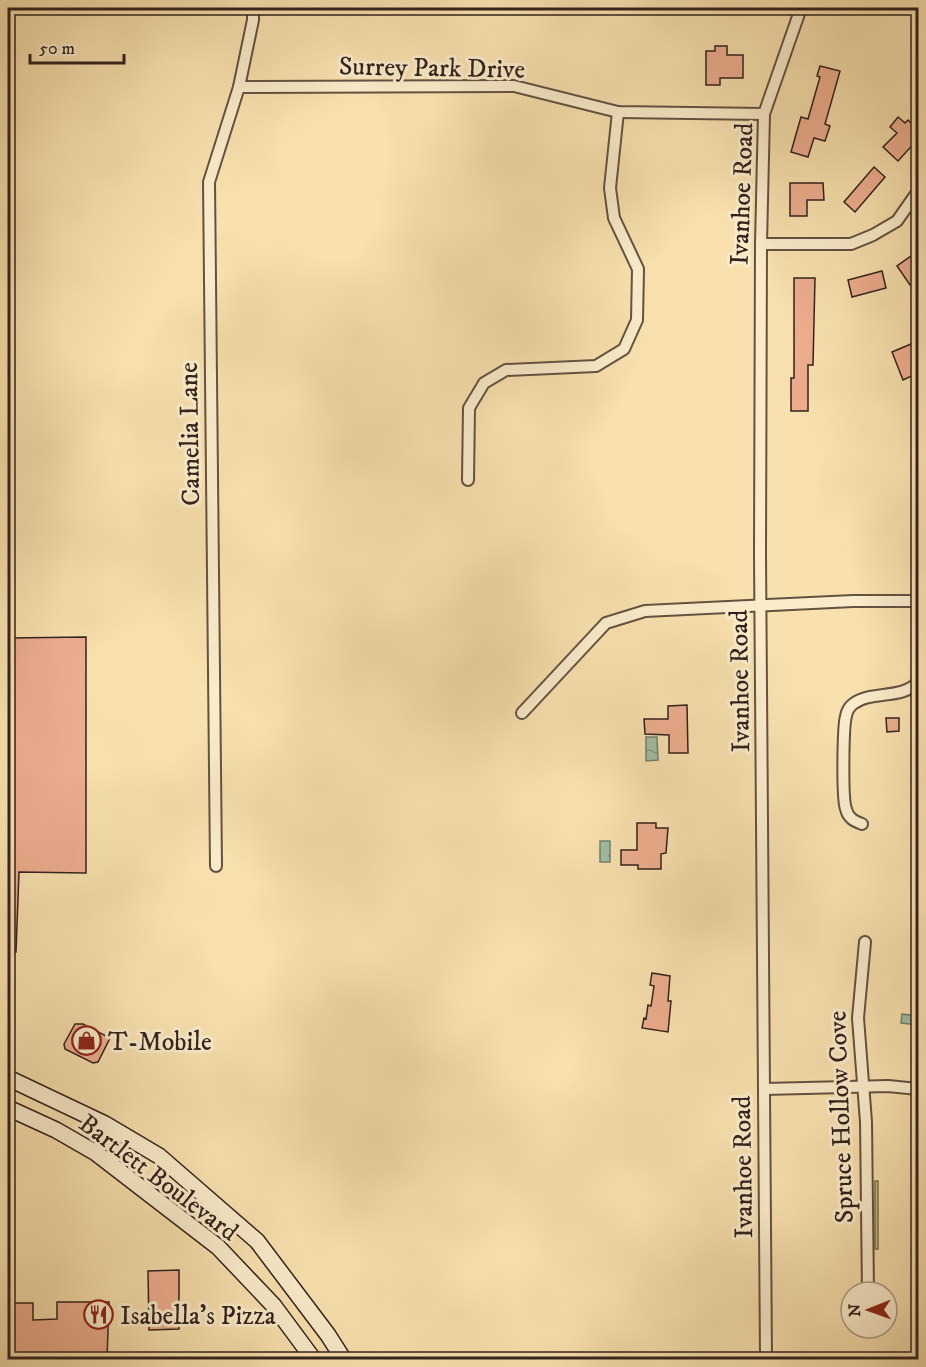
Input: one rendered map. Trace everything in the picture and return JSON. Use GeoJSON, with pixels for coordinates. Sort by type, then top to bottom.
{"type":"FeatureCollection","features":[{"type":"Feature","properties":{"kind":"main road","name":"Bartlett Boulevard"},"geometry":{"type":"LineString","coordinates":[[8,1078],[105,1124],[159,1156],[257,1242],[344,1359]]}},
{"type":"Feature","properties":{"kind":"main road","name":"Bartlett Boulevard"},"geometry":{"type":"LineString","coordinates":[[8,1108],[56,1130],[96,1153],[218,1247],[274,1306],[311,1356]]}},
{"type":"Feature","properties":{"kind":"main road"},"geometry":{"type":"LineString","coordinates":[[311,1356],[328,1335]]}},
{"type":"Feature","properties":{"kind":"street","name":"Camelia Lane"},"geometry":{"type":"LineString","coordinates":[[216,866],[209,182],[239,87],[254,20],[253,8]]}},
{"type":"Feature","properties":{"kind":"street","name":"Ivanhoe Road"},"geometry":{"type":"LineString","coordinates":[[766,1359],[761,605],[761,244],[764,114],[801,8]]}},
{"type":"Feature","properties":{"kind":"street","name":"Surrey Park Drive"},"geometry":{"type":"LineString","coordinates":[[239,87],[514,86],[618,112],[764,114]]}},
{"type":"Feature","properties":{"kind":"street"},"geometry":{"type":"LineString","coordinates":[[468,480],[469,408],[484,383],[506,370],[596,366],[624,349],[637,320],[638,269],[614,218],[610,188],[618,112]]}},
{"type":"Feature","properties":{"kind":"street"},"geometry":{"type":"LineString","coordinates":[[761,244],[851,244],[897,221],[918,191]]}},
{"type":"Feature","properties":{"kind":"street"},"geometry":{"type":"LineString","coordinates":[[522,713],[606,623],[645,611],[761,605],[918,602]]}},
{"type":"Feature","properties":{"kind":"street"},"geometry":{"type":"LineString","coordinates":[[862,824],[849,817],[844,802],[846,715],[850,707],[858,702],[909,689],[918,682]]}},
{"type":"Feature","properties":{"kind":"street","name":"Spruce Hollow Cove"},"geometry":{"type":"LineString","coordinates":[[865,942],[858,1018],[866,1122],[867,1280]]}},
{"type":"Feature","properties":{"kind":"street"},"geometry":{"type":"LineString","coordinates":[[764,1089],[863,1086],[918,1089]]}},
{"type":"Feature","properties":{"kind":"green space"},"geometry":{"type":"Polygon","coordinates":[[[875,1181],[878,1181],[878,1249],[875,1249],[875,1181]]]}},
{"type":"Feature","properties":{"kind":"water"},"geometry":{"type":"Polygon","coordinates":[[[646,737],[657,737],[658,760],[646,761],[646,737]]]}},
{"type":"Feature","properties":{"kind":"water"},"geometry":{"type":"Polygon","coordinates":[[[600,841],[610,841],[610,862],[600,862],[600,841]]]}},
{"type":"Feature","properties":{"kind":"water"},"geometry":{"type":"Polygon","coordinates":[[[902,1014],[918,1016],[918,1025],[901,1023],[902,1014]]]}},
{"type":"Feature","properties":{"kind":"building"},"geometry":{"type":"Polygon","coordinates":[[[715,46],[727,46],[727,55],[743,55],[743,78],[720,78],[720,85],[706,85],[706,51],[715,51],[715,46]]]}},
{"type":"Feature","properties":{"kind":"building"},"geometry":{"type":"Polygon","coordinates":[[[820,66],[840,71],[825,124],[830,126],[825,141],[814,138],[808,157],[791,152],[801,117],[808,119],[820,77],[817,76],[820,66]]]}},
{"type":"Feature","properties":{"kind":"building"},"geometry":{"type":"Polygon","coordinates":[[[898,117],[905,123],[908,120],[918,130],[918,139],[898,161],[883,147],[897,133],[890,127],[898,117]]]}},
{"type":"Feature","properties":{"kind":"building"},"geometry":{"type":"Polygon","coordinates":[[[874,167],[885,177],[855,212],[844,202],[874,167]]]}},
{"type":"Feature","properties":{"kind":"building"},"geometry":{"type":"Polygon","coordinates":[[[790,183],[823,183],[824,200],[807,200],[807,216],[790,216],[790,183]]]}},
{"type":"Feature","properties":{"kind":"building"},"geometry":{"type":"Polygon","coordinates":[[[918,251],[918,279],[910,285],[897,266],[918,251]]]}},
{"type":"Feature","properties":{"kind":"building"},"geometry":{"type":"Polygon","coordinates":[[[882,271],[886,288],[852,297],[848,280],[882,271]]]}},
{"type":"Feature","properties":{"kind":"building"},"geometry":{"type":"Polygon","coordinates":[[[794,278],[815,278],[813,365],[808,365],[808,411],[791,411],[791,378],[794,378],[794,278]]]}},
{"type":"Feature","properties":{"kind":"building"},"geometry":{"type":"Polygon","coordinates":[[[911,344],[914,351],[918,349],[918,373],[903,380],[892,352],[911,344]]]}},
{"type":"Feature","properties":{"kind":"building"},"geometry":{"type":"Polygon","coordinates":[[[86,637],[86,873],[19,872],[16,952],[8,952],[8,638],[86,637]]]}},
{"type":"Feature","properties":{"kind":"building"},"geometry":{"type":"Polygon","coordinates":[[[687,705],[688,753],[669,753],[669,735],[645,734],[644,719],[668,719],[668,706],[687,705]]]}},
{"type":"Feature","properties":{"kind":"building"},"geometry":{"type":"Polygon","coordinates":[[[886,718],[899,718],[899,731],[887,732],[886,718]]]}},
{"type":"Feature","properties":{"kind":"building"},"geometry":{"type":"Polygon","coordinates":[[[637,823],[656,823],[656,828],[668,828],[666,853],[661,854],[661,869],[638,869],[638,865],[621,865],[621,850],[637,850],[637,823]]]}},
{"type":"Feature","properties":{"kind":"building"},"geometry":{"type":"Polygon","coordinates":[[[652,973],[670,976],[668,1001],[671,1001],[668,1032],[642,1028],[648,1005],[651,1006],[654,986],[650,985],[652,973]]]}},
{"type":"Feature","properties":{"kind":"building","name":"T-Mobile"},"geometry":{"type":"Polygon","coordinates":[[[75,1024],[83,1024],[110,1038],[98,1062],[93,1063],[65,1049],[64,1044],[75,1024]]]}},
{"type":"Feature","properties":{"kind":"building"},"geometry":{"type":"Polygon","coordinates":[[[179,1270],[179,1329],[149,1330],[148,1271],[179,1270]]]}},
{"type":"Feature","properties":{"kind":"building"},"geometry":{"type":"Polygon","coordinates":[[[57,1302],[109,1302],[107,1359],[8,1359],[8,1303],[33,1303],[33,1320],[57,1319],[57,1302]]]}},
{"type":"Feature","properties":{"kind":"place","name":"T-Mobile"},"geometry":{"type":"Point","coordinates":[87,1041]}},
{"type":"Feature","properties":{"kind":"place","name":"Isabella's Pizza"},"geometry":{"type":"Point","coordinates":[99,1315]}}]}
